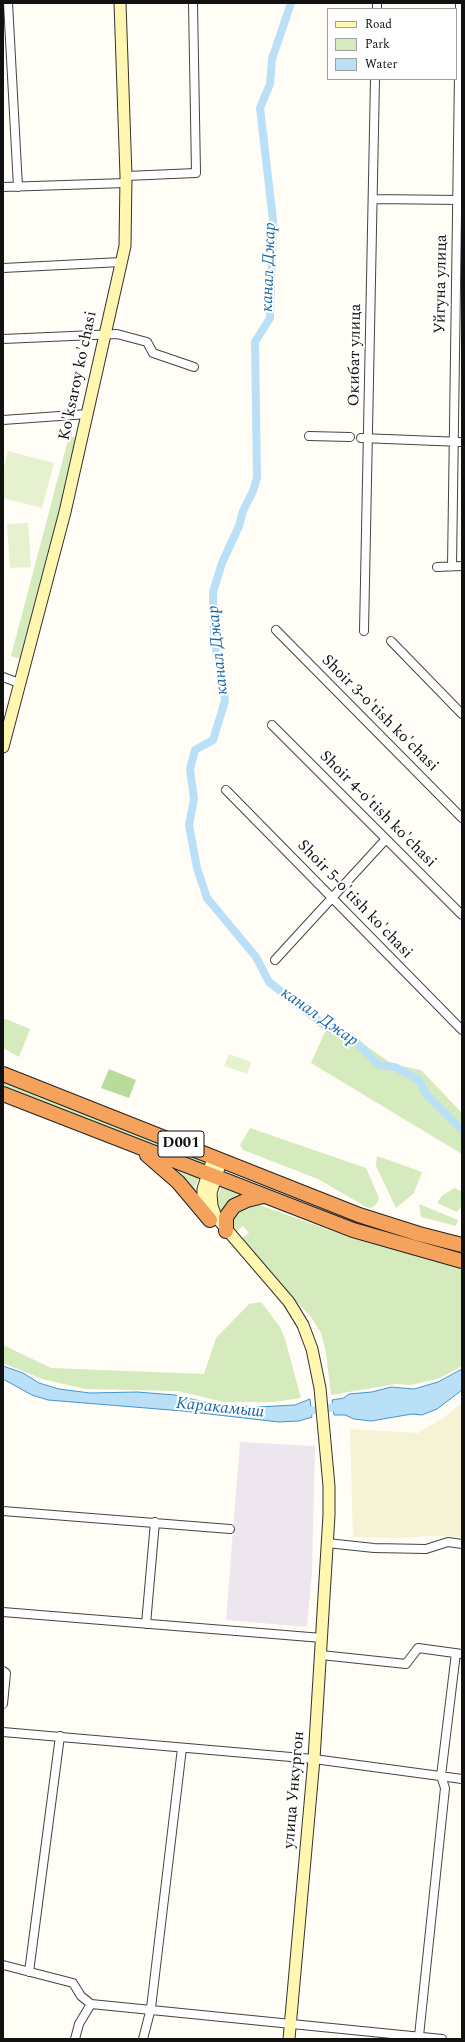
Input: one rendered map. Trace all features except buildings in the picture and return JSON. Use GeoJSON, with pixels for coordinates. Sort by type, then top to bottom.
{"type":"FeatureCollection","features":[{"type":"Feature","properties":{"kind":"highway","name":"D001"},"geometry":{"type":"LineString","coordinates":[[3,1074],[358,1215],[419,1234],[462,1245]]}},
{"type":"Feature","properties":{"kind":"highway","name":"D001"},"geometry":{"type":"LineString","coordinates":[[3,1094],[211,1176],[354,1230],[462,1261]]}},
{"type":"Feature","properties":{"kind":"highway"},"geometry":{"type":"LineString","coordinates":[[136,1146],[178,1182],[210,1220]]}},
{"type":"Feature","properties":{"kind":"highway"},"geometry":{"type":"LineString","coordinates":[[226,1231],[226,1217],[234,1206],[247,1200],[264,1196]]}},
{"type":"Feature","properties":{"kind":"highway"},"geometry":{"type":"LineString","coordinates":[[354,1230],[358,1215]]}},
{"type":"Feature","properties":{"kind":"main road","name":"Ko'ksaroy ko'chasi"},"geometry":{"type":"LineString","coordinates":[[3,747],[64,516],[125,246],[126,180],[120,3]]}},
{"type":"Feature","properties":{"kind":"main road"},"geometry":{"type":"LineString","coordinates":[[217,1159],[203,1199],[206,1211],[210,1220],[278,1297],[293,1318],[309,1352],[318,1388]]}},
{"type":"Feature","properties":{"kind":"main road"},"geometry":{"type":"LineString","coordinates":[[211,1176],[212,1206],[216,1218],[280,1292],[296,1314],[312,1349],[318,1388]]}},
{"type":"Feature","properties":{"kind":"main road","name":"улица Ункургон"},"geometry":{"type":"LineString","coordinates":[[289,2039],[314,1759],[327,1543],[323,1438],[318,1388]]}},
{"type":"Feature","properties":{"kind":"street"},"geometry":{"type":"LineString","coordinates":[[8,3],[18,186]]}},
{"type":"Feature","properties":{"kind":"street"},"geometry":{"type":"LineString","coordinates":[[3,187],[126,180],[196,173],[193,3]]}},
{"type":"Feature","properties":{"kind":"street","name":"Уйгуна улица"},"geometry":{"type":"LineString","coordinates":[[452,566],[458,442],[460,3]]}},
{"type":"Feature","properties":{"kind":"street","name":"Окибат улица"},"geometry":{"type":"LineString","coordinates":[[364,631],[365,438],[373,198],[375,80]]}},
{"type":"Feature","properties":{"kind":"street"},"geometry":{"type":"LineString","coordinates":[[3,88],[12,87]]}},
{"type":"Feature","properties":{"kind":"street"},"geometry":{"type":"LineString","coordinates":[[373,198],[460,200]]}},
{"type":"Feature","properties":{"kind":"street"},"geometry":{"type":"LineString","coordinates":[[3,268],[121,262]]}},
{"type":"Feature","properties":{"kind":"street"},"geometry":{"type":"LineString","coordinates":[[3,339],[105,334],[137,338],[147,342],[153,353],[194,367]]}},
{"type":"Feature","properties":{"kind":"street"},"geometry":{"type":"LineString","coordinates":[[3,420],[88,414]]}},
{"type":"Feature","properties":{"kind":"street"},"geometry":{"type":"LineString","coordinates":[[309,436],[350,437]]}},
{"type":"Feature","properties":{"kind":"street"},"geometry":{"type":"LineString","coordinates":[[365,438],[458,442]]}},
{"type":"Feature","properties":{"kind":"street"},"geometry":{"type":"LineString","coordinates":[[437,567],[462,566]]}},
{"type":"Feature","properties":{"kind":"street","name":"Shoir 3-o'tish ko'chasi"},"geometry":{"type":"LineString","coordinates":[[276,630],[462,818]]}},
{"type":"Feature","properties":{"kind":"street"},"geometry":{"type":"LineString","coordinates":[[390,641],[462,714]]}},
{"type":"Feature","properties":{"kind":"street"},"geometry":{"type":"LineString","coordinates":[[3,677],[19,683]]}},
{"type":"Feature","properties":{"kind":"street","name":"Shoir 4-o'tish ko'chasi"},"geometry":{"type":"LineString","coordinates":[[272,725],[462,915]]}},
{"type":"Feature","properties":{"kind":"street","name":"Shoir 5-o'tish ko'chasi"},"geometry":{"type":"LineString","coordinates":[[226,790],[462,1030]]}},
{"type":"Feature","properties":{"kind":"street"},"geometry":{"type":"LineString","coordinates":[[275,960],[386,840]]}},
{"type":"Feature","properties":{"kind":"street"},"geometry":{"type":"LineString","coordinates":[[3,1511],[230,1529]]}},
{"type":"Feature","properties":{"kind":"street"},"geometry":{"type":"LineString","coordinates":[[146,1624],[154,1522]]}},
{"type":"Feature","properties":{"kind":"street"},"geometry":{"type":"LineString","coordinates":[[327,1543],[374,1548],[426,1549],[448,1542],[462,1544]]}},
{"type":"Feature","properties":{"kind":"street"},"geometry":{"type":"LineString","coordinates":[[3,1612],[322,1638]]}},
{"type":"Feature","properties":{"kind":"street"},"geometry":{"type":"LineString","coordinates":[[321,1655],[406,1664],[418,1648],[459,1653],[442,1776],[445,1788],[419,2036]]}},
{"type":"Feature","properties":{"kind":"street"},"geometry":{"type":"LineString","coordinates":[[3,1671],[6,1673],[3,1704]]}},
{"type":"Feature","properties":{"kind":"street"},"geometry":{"type":"LineString","coordinates":[[3,1732],[314,1759],[462,1779]]}},
{"type":"Feature","properties":{"kind":"street"},"geometry":{"type":"LineString","coordinates":[[29,1972],[60,1736]]}},
{"type":"Feature","properties":{"kind":"street"},"geometry":{"type":"LineString","coordinates":[[143,2039],[151,2008],[182,1748]]}},
{"type":"Feature","properties":{"kind":"street"},"geometry":{"type":"LineString","coordinates":[[3,1965],[73,1983],[81,1996],[91,2004],[151,2008],[442,2039]]}},
{"type":"Feature","properties":{"kind":"street"},"geometry":{"type":"LineString","coordinates":[[75,2039],[79,2024],[91,2004]]}},
{"type":"Feature","properties":{"kind":"shaded area"},"geometry":{"type":"Polygon","coordinates":[[[462,1403],[462,1537],[353,1537],[350,1429],[418,1433],[442,1419],[462,1403]]]}},
{"type":"Feature","properties":{"kind":"shaded area"},"geometry":{"type":"Polygon","coordinates":[[[240,1442],[315,1446],[312,1571],[307,1627],[226,1620],[240,1442]]]}},
{"type":"Feature","properties":{"kind":"green space"},"geometry":{"type":"Polygon","coordinates":[[[69,436],[78,438],[20,659],[11,656],[69,436]]]}},
{"type":"Feature","properties":{"kind":"green space"},"geometry":{"type":"Polygon","coordinates":[[[8,451],[54,463],[42,508],[3,498],[3,471],[8,451]]]}},
{"type":"Feature","properties":{"kind":"green space"},"geometry":{"type":"Polygon","coordinates":[[[28,523],[31,567],[10,568],[7,524],[28,523]]]}},
{"type":"Feature","properties":{"kind":"green space"},"geometry":{"type":"Polygon","coordinates":[[[3,1018],[30,1029],[19,1057],[3,1048],[3,1018]]]}},
{"type":"Feature","properties":{"kind":"green space"},"geometry":{"type":"Polygon","coordinates":[[[329,1023],[337,1025],[392,1064],[421,1070],[462,1113],[462,1154],[311,1063],[329,1023]]]}},
{"type":"Feature","properties":{"kind":"green space"},"geometry":{"type":"Polygon","coordinates":[[[229,1054],[251,1062],[247,1074],[224,1066],[229,1054]]]}},
{"type":"Feature","properties":{"kind":"green space"},"geometry":{"type":"Polygon","coordinates":[[[109,1069],[136,1080],[129,1098],[101,1088],[109,1069]]]}},
{"type":"Feature","properties":{"kind":"green space"},"geometry":{"type":"Polygon","coordinates":[[[3,1082],[206,1160],[204,1164],[3,1088],[3,1082]]]}},
{"type":"Feature","properties":{"kind":"green space"},"geometry":{"type":"Polygon","coordinates":[[[250,1128],[366,1168],[379,1198],[378,1202],[373,1207],[368,1208],[318,1179],[243,1150],[240,1145],[250,1128]]]}},
{"type":"Feature","properties":{"kind":"green space"},"geometry":{"type":"Polygon","coordinates":[[[377,1156],[422,1172],[414,1193],[396,1208],[376,1166],[377,1156]]]}},
{"type":"Feature","properties":{"kind":"green space"},"geometry":{"type":"Polygon","coordinates":[[[174,1166],[200,1176],[193,1192],[174,1166]]]}},
{"type":"Feature","properties":{"kind":"green space"},"geometry":{"type":"Polygon","coordinates":[[[222,1185],[245,1195],[220,1217],[216,1201],[222,1185]]]}},
{"type":"Feature","properties":{"kind":"green space"},"geometry":{"type":"Polygon","coordinates":[[[454,1188],[462,1191],[462,1206],[457,1212],[437,1203],[442,1196],[454,1188]]]}},
{"type":"Feature","properties":{"kind":"green space"},"geometry":{"type":"Polygon","coordinates":[[[254,1203],[351,1238],[462,1268],[462,1366],[440,1378],[411,1385],[396,1384],[331,1395],[326,1353],[321,1333],[311,1317],[240,1240],[249,1233],[243,1226],[234,1233],[231,1225],[234,1214],[254,1203]]]}},
{"type":"Feature","properties":{"kind":"green space"},"geometry":{"type":"Polygon","coordinates":[[[419,1204],[458,1220],[456,1226],[421,1217],[419,1204]]]}},
{"type":"Feature","properties":{"kind":"green space"},"geometry":{"type":"Polygon","coordinates":[[[261,1302],[280,1327],[285,1339],[301,1398],[274,1402],[223,1402],[178,1391],[85,1389],[42,1379],[3,1363],[3,1345],[51,1368],[204,1374],[216,1338],[249,1304],[261,1302]]]}},
{"type":"Feature","properties":{"kind":"water"},"geometry":{"type":"Polygon","coordinates":[[[3,1366],[23,1373],[39,1383],[59,1389],[90,1393],[137,1392],[175,1395],[212,1404],[257,1407],[295,1405],[310,1399],[312,1417],[299,1421],[279,1422],[183,1411],[48,1400],[32,1395],[3,1379],[3,1366]]]}},
{"type":"Feature","properties":{"kind":"water"},"geometry":{"type":"Polygon","coordinates":[[[462,1369],[462,1390],[437,1409],[422,1415],[412,1414],[371,1421],[354,1419],[345,1415],[334,1415],[332,1400],[344,1398],[349,1394],[372,1392],[391,1387],[414,1389],[438,1382],[462,1369]]]}},
{"type":"Feature","properties":{"kind":"waterway","name":"канал Джар"},"geometry":{"type":"LineString","coordinates":[[291,3],[272,59],[270,84],[260,108],[273,220],[270,318],[255,342],[257,478],[253,491],[243,511],[239,526],[222,563],[213,592],[214,638],[223,678],[225,701],[213,740],[195,750],[190,769],[194,799],[189,825],[197,868],[207,898],[256,957],[269,982],[328,1028],[350,1036],[379,1065],[395,1067],[419,1080],[426,1094],[462,1130]]}},
{"type":"Feature","properties":{"kind":"waterway","name":"Каракамыш"},"geometry":{"type":"LineString","coordinates":[[301,1412],[343,1406]]}}]}
